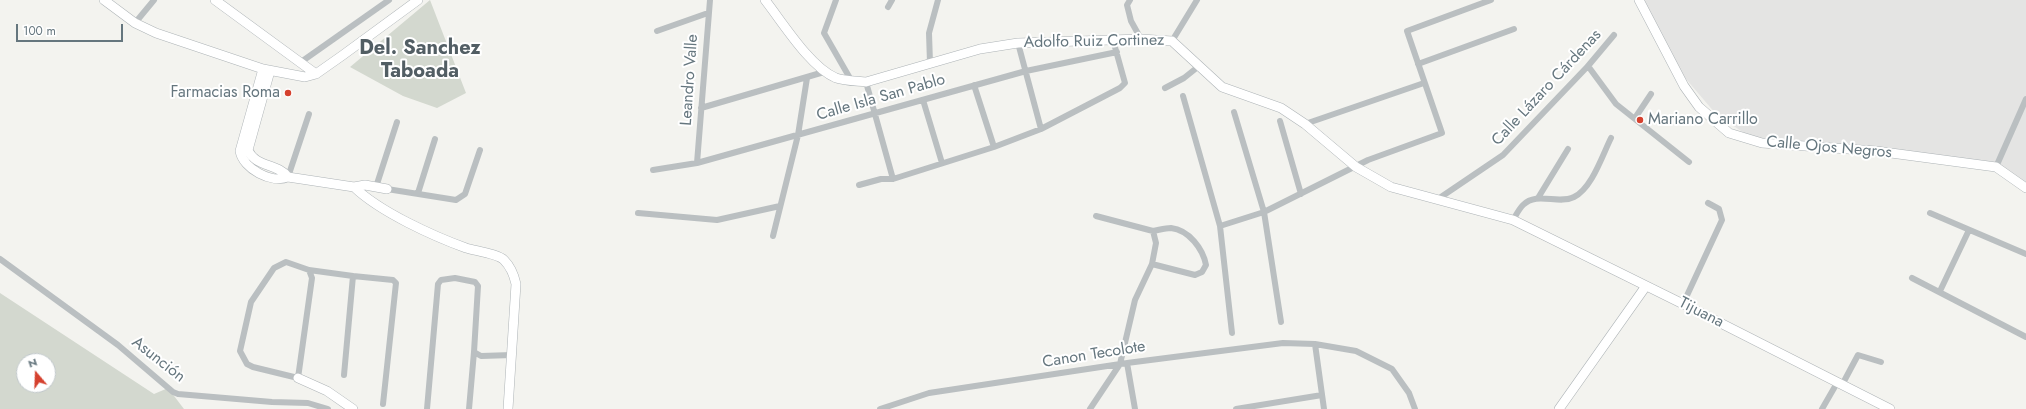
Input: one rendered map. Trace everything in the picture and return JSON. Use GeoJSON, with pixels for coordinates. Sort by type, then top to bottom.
{"type":"FeatureCollection","features":[{"type":"Feature","properties":{"kind":"main road"},"geometry":{"type":"LineString","coordinates":[[104,0],[135,23],[156,33],[266,70],[305,77],[316,74],[418,0]]}},
{"type":"Feature","properties":{"kind":"main road"},"geometry":{"type":"LineString","coordinates":[[215,0],[316,74]]}},
{"type":"Feature","properties":{"kind":"main road","name":"Adolfo Ruiz Cortinez"},"geometry":{"type":"LineString","coordinates":[[765,0],[813,62],[824,72],[837,78],[866,82],[980,49],[1018,43],[1141,39],[1172,41],[1222,87],[1281,108],[1305,124],[1356,167],[1391,187],[1513,220]]}},
{"type":"Feature","properties":{"kind":"main road","name":"Calle Ojos Negros"},"geometry":{"type":"LineString","coordinates":[[1639,0],[1684,86],[1699,107],[1729,133],[1762,143],[1876,151],[1996,167]]}},
{"type":"Feature","properties":{"kind":"main road"},"geometry":{"type":"LineString","coordinates":[[266,70],[244,151],[251,157],[284,172],[288,177],[354,187],[358,185],[387,189]]}},
{"type":"Feature","properties":{"kind":"main road"},"geometry":{"type":"LineString","coordinates":[[1996,167],[2026,188]]}},
{"type":"Feature","properties":{"kind":"main road"},"geometry":{"type":"LineString","coordinates":[[354,187],[375,203],[405,220],[466,248],[503,259],[512,270],[516,284],[508,409]]}},
{"type":"Feature","properties":{"kind":"main road","name":"Tijuana"},"geometry":{"type":"LineString","coordinates":[[1513,220],[1890,409]]}},
{"type":"Feature","properties":{"kind":"main road"},"geometry":{"type":"LineString","coordinates":[[1558,409],[1646,286]]}},
{"type":"Feature","properties":{"kind":"main road"},"geometry":{"type":"LineString","coordinates":[[298,378],[327,391],[353,409]]}},
{"type":"Feature","properties":{"kind":"street"},"geometry":{"type":"LineString","coordinates":[[135,23],[154,0]]}},
{"type":"Feature","properties":{"kind":"street"},"geometry":{"type":"LineString","coordinates":[[301,62],[389,0]]}},
{"type":"Feature","properties":{"kind":"street","name":"Leandro Valle"},"geometry":{"type":"LineString","coordinates":[[697,163],[710,0]]}},
{"type":"Feature","properties":{"kind":"street"},"geometry":{"type":"LineString","coordinates":[[836,0],[824,33],[851,80]]}},
{"type":"Feature","properties":{"kind":"street"},"geometry":{"type":"LineString","coordinates":[[888,7],[892,0]]}},
{"type":"Feature","properties":{"kind":"street"},"geometry":{"type":"LineString","coordinates":[[930,63],[929,33],[938,0]]}},
{"type":"Feature","properties":{"kind":"street"},"geometry":{"type":"LineString","coordinates":[[1130,0],[1127,5],[1131,21],[1141,39]]}},
{"type":"Feature","properties":{"kind":"street"},"geometry":{"type":"LineString","coordinates":[[1172,41],[1197,0]]}},
{"type":"Feature","properties":{"kind":"street"},"geometry":{"type":"LineString","coordinates":[[1220,226],[1264,212],[1368,160],[1442,133],[1407,31],[1491,0]]}},
{"type":"Feature","properties":{"kind":"street"},"geometry":{"type":"LineString","coordinates":[[657,31],[708,13]]}},
{"type":"Feature","properties":{"kind":"street"},"geometry":{"type":"LineString","coordinates":[[1418,64],[1514,29]]}},
{"type":"Feature","properties":{"kind":"street","name":"Calle Lázaro Cárdenas"},"geometry":{"type":"LineString","coordinates":[[1438,199],[1504,155],[1588,66],[1614,35]]}},
{"type":"Feature","properties":{"kind":"street"},"geometry":{"type":"LineString","coordinates":[[859,185],[881,179],[893,179],[994,147],[1041,129],[1120,88],[1125,83],[1117,52],[1112,40]]}},
{"type":"Feature","properties":{"kind":"street"},"geometry":{"type":"LineString","coordinates":[[1018,43],[1041,129]]}},
{"type":"Feature","properties":{"kind":"street","name":"Calle Isla San Pablo"},"geometry":{"type":"LineString","coordinates":[[653,170],[697,163],[1026,71],[1117,52]]}},
{"type":"Feature","properties":{"kind":"street"},"geometry":{"type":"LineString","coordinates":[[1165,88],[1184,78],[1199,66]]}},
{"type":"Feature","properties":{"kind":"street"},"geometry":{"type":"LineString","coordinates":[[1588,66],[1616,104],[1689,162]]}},
{"type":"Feature","properties":{"kind":"street"},"geometry":{"type":"LineString","coordinates":[[701,108],[824,72]]}},
{"type":"Feature","properties":{"kind":"street"},"geometry":{"type":"LineString","coordinates":[[773,236],[798,135],[807,78]]}},
{"type":"Feature","properties":{"kind":"street"},"geometry":{"type":"LineString","coordinates":[[866,82],[893,179]]}},
{"type":"Feature","properties":{"kind":"street"},"geometry":{"type":"LineString","coordinates":[[1305,124],[1424,83]]}},
{"type":"Feature","properties":{"kind":"street"},"geometry":{"type":"LineString","coordinates":[[974,85],[994,147]]}},
{"type":"Feature","properties":{"kind":"street"},"geometry":{"type":"LineString","coordinates":[[1635,118],[1651,94]]}},
{"type":"Feature","properties":{"kind":"street"},"geometry":{"type":"LineString","coordinates":[[1183,96],[1220,226],[1232,333]]}},
{"type":"Feature","properties":{"kind":"street"},"geometry":{"type":"LineString","coordinates":[[1996,167],[2026,99]]}},
{"type":"Feature","properties":{"kind":"street"},"geometry":{"type":"LineString","coordinates":[[923,100],[942,163]]}},
{"type":"Feature","properties":{"kind":"street"},"geometry":{"type":"LineString","coordinates":[[1234,112],[1264,212],[1281,322]]}},
{"type":"Feature","properties":{"kind":"street"},"geometry":{"type":"LineString","coordinates":[[288,177],[309,114]]}},
{"type":"Feature","properties":{"kind":"street"},"geometry":{"type":"LineString","coordinates":[[1280,121],[1301,194]]}},
{"type":"Feature","properties":{"kind":"street"},"geometry":{"type":"LineString","coordinates":[[376,187],[376,182],[397,122]]}},
{"type":"Feature","properties":{"kind":"street"},"geometry":{"type":"LineString","coordinates":[[1513,220],[1524,204],[1538,198],[1557,200],[1573,198],[1587,187],[1611,138]]}},
{"type":"Feature","properties":{"kind":"street"},"geometry":{"type":"LineString","coordinates":[[418,194],[435,139]]}},
{"type":"Feature","properties":{"kind":"street"},"geometry":{"type":"LineString","coordinates":[[1538,198],[1568,149]]}},
{"type":"Feature","properties":{"kind":"street"},"geometry":{"type":"LineString","coordinates":[[387,189],[456,200],[465,194],[480,150]]}},
{"type":"Feature","properties":{"kind":"street"},"geometry":{"type":"LineString","coordinates":[[1683,304],[1722,220],[1719,209],[1708,203]]}},
{"type":"Feature","properties":{"kind":"street"},"geometry":{"type":"LineString","coordinates":[[638,213],[717,220],[780,206]]}},
{"type":"Feature","properties":{"kind":"street"},"geometry":{"type":"LineString","coordinates":[[1930,213],[2026,254]]}},
{"type":"Feature","properties":{"kind":"street"},"geometry":{"type":"LineString","coordinates":[[1096,216],[1153,231],[1170,228],[1184,233],[1189,236],[1201,251],[1206,265],[1202,272],[1195,275],[1152,264]]}},
{"type":"Feature","properties":{"kind":"street"},"geometry":{"type":"LineString","coordinates":[[1940,291],[1969,230]]}},
{"type":"Feature","properties":{"kind":"street"},"geometry":{"type":"LineString","coordinates":[[1135,409],[1124,364],[1135,300],[1152,264],[1156,243],[1153,231]]}},
{"type":"Feature","properties":{"kind":"street","name":"Asunción"},"geometry":{"type":"LineString","coordinates":[[0,259],[118,345],[173,392],[178,394],[272,402],[314,404],[328,409]]}},
{"type":"Feature","properties":{"kind":"street"},"geometry":{"type":"LineString","coordinates":[[309,270],[312,278],[298,378],[253,367],[247,364],[240,351],[251,302],[274,268],[286,262],[309,270],[393,280],[396,283],[383,404]]}},
{"type":"Feature","properties":{"kind":"street"},"geometry":{"type":"LineString","coordinates":[[344,375],[353,276]]}},
{"type":"Feature","properties":{"kind":"street"},"geometry":{"type":"LineString","coordinates":[[427,409],[438,284],[441,280],[455,278],[475,282],[478,286],[469,409]]}},
{"type":"Feature","properties":{"kind":"street"},"geometry":{"type":"LineString","coordinates":[[1912,278],[1940,291],[2026,337]]}},
{"type":"Feature","properties":{"kind":"street","name":"Canon Tecolote"},"geometry":{"type":"LineString","coordinates":[[880,409],[929,393],[1124,364],[1283,343],[1315,344],[1356,352],[1392,369],[1409,393],[1415,409]]}},
{"type":"Feature","properties":{"kind":"street"},"geometry":{"type":"LineString","coordinates":[[1315,344],[1324,409]]}},
{"type":"Feature","properties":{"kind":"street"},"geometry":{"type":"LineString","coordinates":[[474,352],[481,356],[512,355]]}},
{"type":"Feature","properties":{"kind":"street"},"geometry":{"type":"LineString","coordinates":[[1822,409],[1858,355],[1881,362]]}},
{"type":"Feature","properties":{"kind":"street"},"geometry":{"type":"LineString","coordinates":[[1090,409],[1124,364]]}},
{"type":"Feature","properties":{"kind":"street"},"geometry":{"type":"LineString","coordinates":[[1236,409],[1322,395]]}},
{"type":"Feature","properties":{"kind":"shaded area"},"geometry":{"type":"Polygon","coordinates":[[[430,0],[466,93],[437,108],[403,96],[350,67],[430,0]]]}},
{"type":"Feature","properties":{"kind":"shaded area"},"geometry":{"type":"Polygon","coordinates":[[[1639,0],[2026,0],[2026,185],[1996,162],[1750,137],[1716,114],[1668,58],[1639,0]]]}},
{"type":"Feature","properties":{"kind":"shaded area"},"geometry":{"type":"Polygon","coordinates":[[[0,293],[154,394],[168,388],[184,409],[0,409],[0,293]]]}},
{"type":"Feature","properties":{"kind":"place","name":"Farmacias Roma"},"geometry":{"type":"Point","coordinates":[288,93]}},
{"type":"Feature","properties":{"kind":"place","name":"Mariano Carrillo"},"geometry":{"type":"Point","coordinates":[1640,120]}},
{"type":"Feature","properties":{"kind":"district","name":"Del. Sanchez Taboada"},"geometry":{"type":"Point","coordinates":[420,60]}}]}
